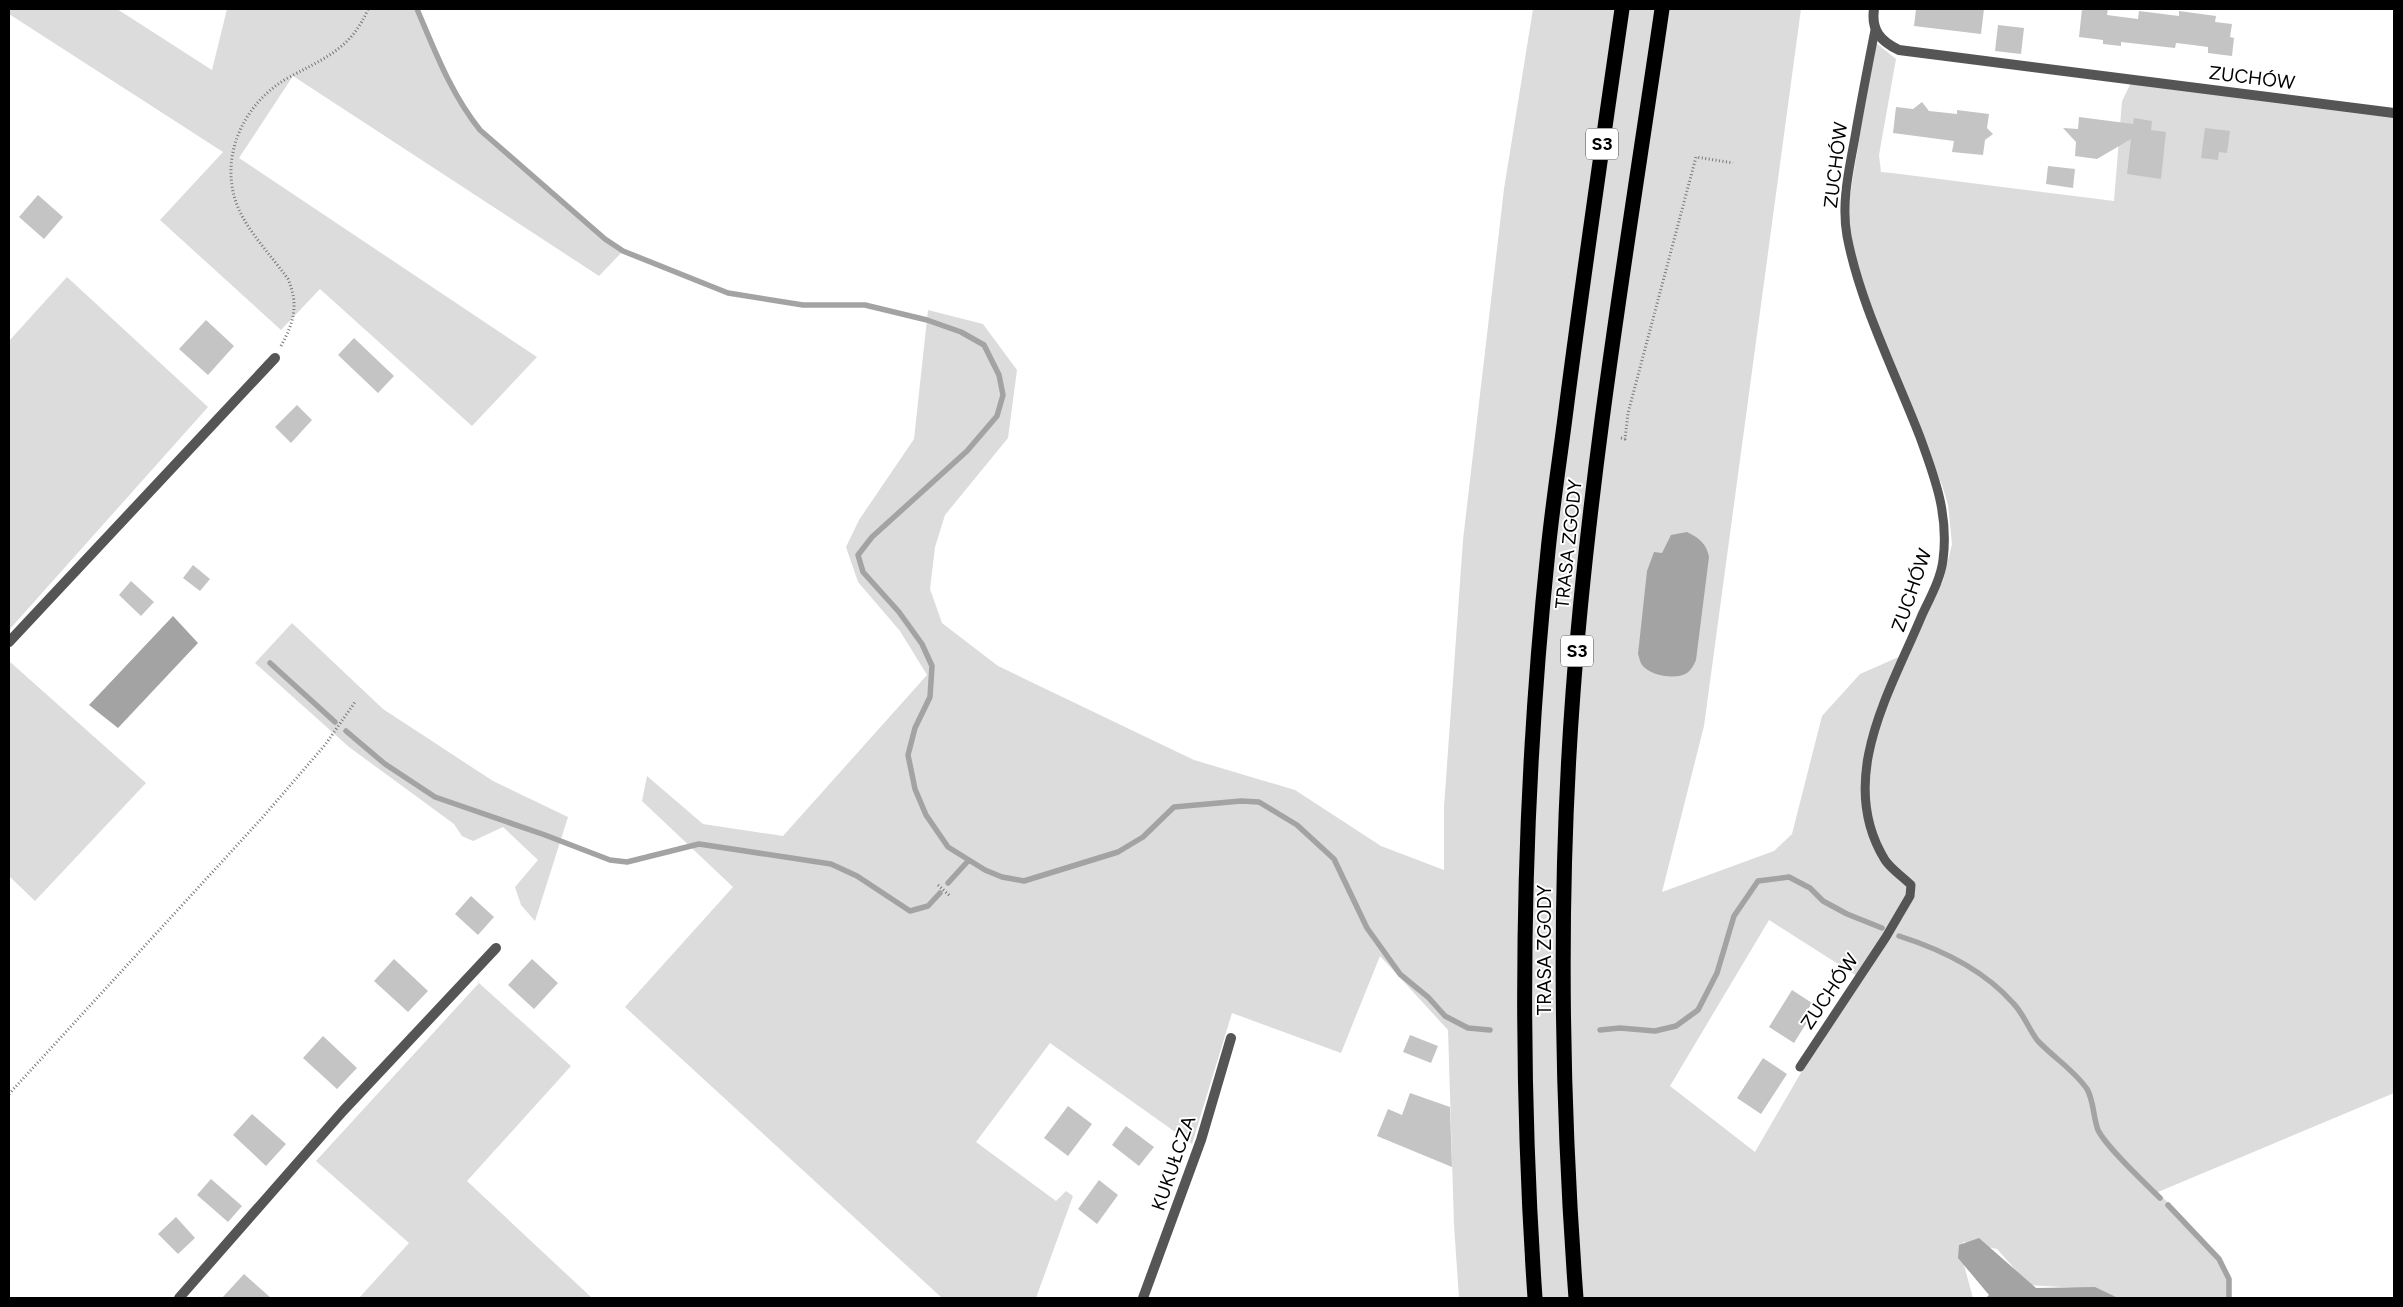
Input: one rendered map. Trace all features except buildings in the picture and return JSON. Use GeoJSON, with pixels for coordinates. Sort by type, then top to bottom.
{"type":"FeatureCollection","features":[{"type":"Feature","properties":{"kind":"highway","name":"TRASA ZGODY"},"geometry":{"type":"LineString","coordinates":[[1535,1298],[1530,1234],[1524,996],[1529,813],[1536,688],[1548,550],[1622,9]]}},
{"type":"Feature","properties":{"kind":"highway","name":"TRASA ZGODY"},"geometry":{"type":"LineString","coordinates":[[1576,1298],[1565,1116],[1563,997],[1567,796],[1572,702],[1586,552],[1604,412],[1662,9]]}},
{"type":"Feature","properties":{"kind":"street","name":"ZUCHÓW"},"geometry":{"type":"LineString","coordinates":[[1874,9],[1875,30],[1885,44],[1914,52],[2394,113]]}},
{"type":"Feature","properties":{"kind":"street"},"geometry":{"type":"LineString","coordinates":[[9,642],[274,358]]}},
{"type":"Feature","properties":{"kind":"street"},"geometry":{"type":"LineString","coordinates":[[179,1298],[343,1111],[496,948]]}},
{"type":"Feature","properties":{"kind":"street","name":"KUKUŁCZA"},"geometry":{"type":"LineString","coordinates":[[1143,1298],[1201,1140],[1231,1038]]}},
{"type":"Feature","properties":{"kind":"lane"},"geometry":{"type":"LineString","coordinates":[[1614,67],[1629,9]]}},
{"type":"Feature","properties":{"kind":"lane"},"geometry":{"type":"LineString","coordinates":[[1652,75],[1654,9]]}},
{"type":"Feature","properties":{"kind":"lane","name":"ZUCHÓW"},"geometry":{"type":"LineString","coordinates":[[1800,1067],[1886,937],[1910,896],[1911,885],[1886,861],[1872,833],[1867,805],[1866,776],[1876,722],[1910,646],[1943,563],[1946,531],[1943,505],[1933,473],[1864,296],[1847,236],[1844,213],[1846,184],[1875,30]]}},
{"type":"Feature","properties":{"kind":"path"},"geometry":{"type":"LineString","coordinates":[[274,358],[293,324],[295,308],[293,290],[288,279],[242,216],[235,201],[231,177],[232,153],[236,137],[257,105],[285,80],[336,52],[356,31],[368,9]]}},
{"type":"Feature","properties":{"kind":"path"},"geometry":{"type":"LineString","coordinates":[[1621,438],[1625,439],[1628,412],[1696,157],[1733,163]]}},
{"type":"Feature","properties":{"kind":"path"},"geometry":{"type":"LineString","coordinates":[[9,1094],[262,818],[325,745],[355,702]]}},
{"type":"Feature","properties":{"kind":"path"},"geometry":{"type":"LineString","coordinates":[[938,885],[950,896]]}},
{"type":"Feature","properties":{"kind":"shaded area"},"geometry":{"type":"Polygon","coordinates":[[[9,9],[117,9],[212,70],[227,9],[417,9],[452,87],[480,130],[605,239],[623,251],[599,276],[293,76],[239,158],[537,357],[472,426],[320,289],[281,330],[160,220],[223,152],[9,14],[9,9]]]}},
{"type":"Feature","properties":{"kind":"shaded area"},"geometry":{"type":"Polygon","coordinates":[[[1533,9],[1801,9],[1704,726],[1662,892],[1774,851],[1792,834],[1822,716],[1860,674],[1901,656],[1943,581],[1952,544],[1948,505],[1942,485],[1875,324],[1845,226],[1875,42],[1896,59],[1879,155],[1881,172],[2114,201],[2122,101],[2132,81],[2394,114],[2394,1093],[2158,1192],[2225,1266],[2231,1298],[2115,1298],[2098,1289],[2029,1285],[1997,1249],[1963,1242],[1964,1265],[1973,1298],[1459,1298],[1454,1225],[1448,1030],[1380,956],[1341,1053],[1232,1013],[1192,1144],[1050,1043],[976,1142],[1056,1201],[1066,1191],[1073,1196],[1036,1298],[942,1298],[625,1007],[733,887],[642,801],[647,776],[703,824],[783,836],[927,675],[900,631],[858,582],[846,547],[859,520],[914,439],[928,310],[983,324],[1017,370],[1008,438],[945,515],[935,547],[930,589],[942,623],[998,666],[1194,760],[1295,790],[1381,846],[1444,870],[1444,807],[1463,540],[1504,189],[1533,9]],[[1769,920],[1670,1086],[1755,1152],[1857,976],[1769,920]]]}},
{"type":"Feature","properties":{"kind":"shaded area"},"geometry":{"type":"Polygon","coordinates":[[[67,277],[208,407],[9,630],[9,341],[67,277]]]}},
{"type":"Feature","properties":{"kind":"shaded area"},"geometry":{"type":"Polygon","coordinates":[[[1687,532],[1702,542],[1709,557],[1696,660],[1687,673],[1676,676],[1663,676],[1646,669],[1641,664],[1638,654],[1647,571],[1654,552],[1662,553],[1671,535],[1687,532]]]}},
{"type":"Feature","properties":{"kind":"shaded area"},"geometry":{"type":"Polygon","coordinates":[[[173,616],[198,643],[118,728],[89,705],[173,616]]]}},
{"type":"Feature","properties":{"kind":"shaded area"},"geometry":{"type":"Polygon","coordinates":[[[292,623],[383,709],[493,781],[568,817],[535,921],[521,905],[515,887],[538,860],[503,827],[473,841],[462,836],[454,824],[349,747],[255,663],[292,623]]]}},
{"type":"Feature","properties":{"kind":"shaded area"},"geometry":{"type":"Polygon","coordinates":[[[9,661],[146,783],[35,901],[9,876],[9,661]]]}},
{"type":"Feature","properties":{"kind":"shaded area"},"geometry":{"type":"Polygon","coordinates":[[[479,983],[571,1066],[467,1181],[592,1298],[359,1298],[409,1243],[316,1161],[479,983]]]}},
{"type":"Feature","properties":{"kind":"shaded area"},"geometry":{"type":"Polygon","coordinates":[[[1979,1238],[2036,1288],[2095,1287],[2118,1298],[1986,1298],[1989,1295],[1958,1258],[1959,1245],[1979,1238]]]}},
{"type":"Feature","properties":{"kind":"waterway"},"geometry":{"type":"LineString","coordinates":[[417,9],[452,87],[480,130],[605,239],[623,251],[728,293],[803,305],[865,305],[927,320],[961,332],[984,345],[999,375],[1003,395],[997,416],[967,451],[872,537],[858,555],[863,572],[899,612],[922,644],[932,666],[930,697],[915,728],[908,755],[915,789],[926,815],[948,847],[985,870],[1002,877],[1024,881],[1118,852],[1143,837],[1174,807],[1241,801],[1259,802],[1297,825],[1334,859],[1367,928],[1400,974],[1428,997],[1445,1016],[1468,1028],[1490,1030]]}},
{"type":"Feature","properties":{"kind":"waterway"},"geometry":{"type":"LineString","coordinates":[[270,663],[335,722]]}},
{"type":"Feature","properties":{"kind":"waterway"},"geometry":{"type":"LineString","coordinates":[[346,731],[385,764],[435,797],[545,835],[610,860],[627,862],[699,844],[831,864],[857,876],[910,911],[928,906],[940,893]]}},
{"type":"Feature","properties":{"kind":"waterway"},"geometry":{"type":"LineString","coordinates":[[948,883],[968,861]]}},
{"type":"Feature","properties":{"kind":"waterway"},"geometry":{"type":"LineString","coordinates":[[1600,1030],[1620,1028],[1655,1031],[1676,1026],[1698,1010],[1717,973],[1734,916],[1758,881],[1789,877],[1810,888],[1823,901],[1847,914],[1882,928]]}},
{"type":"Feature","properties":{"kind":"waterway"},"geometry":{"type":"LineString","coordinates":[[1899,936],[1930,947],[1975,971],[1989,980],[2017,1007],[2038,1041],[2076,1076],[2087,1089],[2096,1125],[2109,1146],[2160,1198]]}},
{"type":"Feature","properties":{"kind":"waterway"},"geometry":{"type":"LineString","coordinates":[[2168,1205],[2219,1259],[2229,1279],[2229,1298]]}}]}
